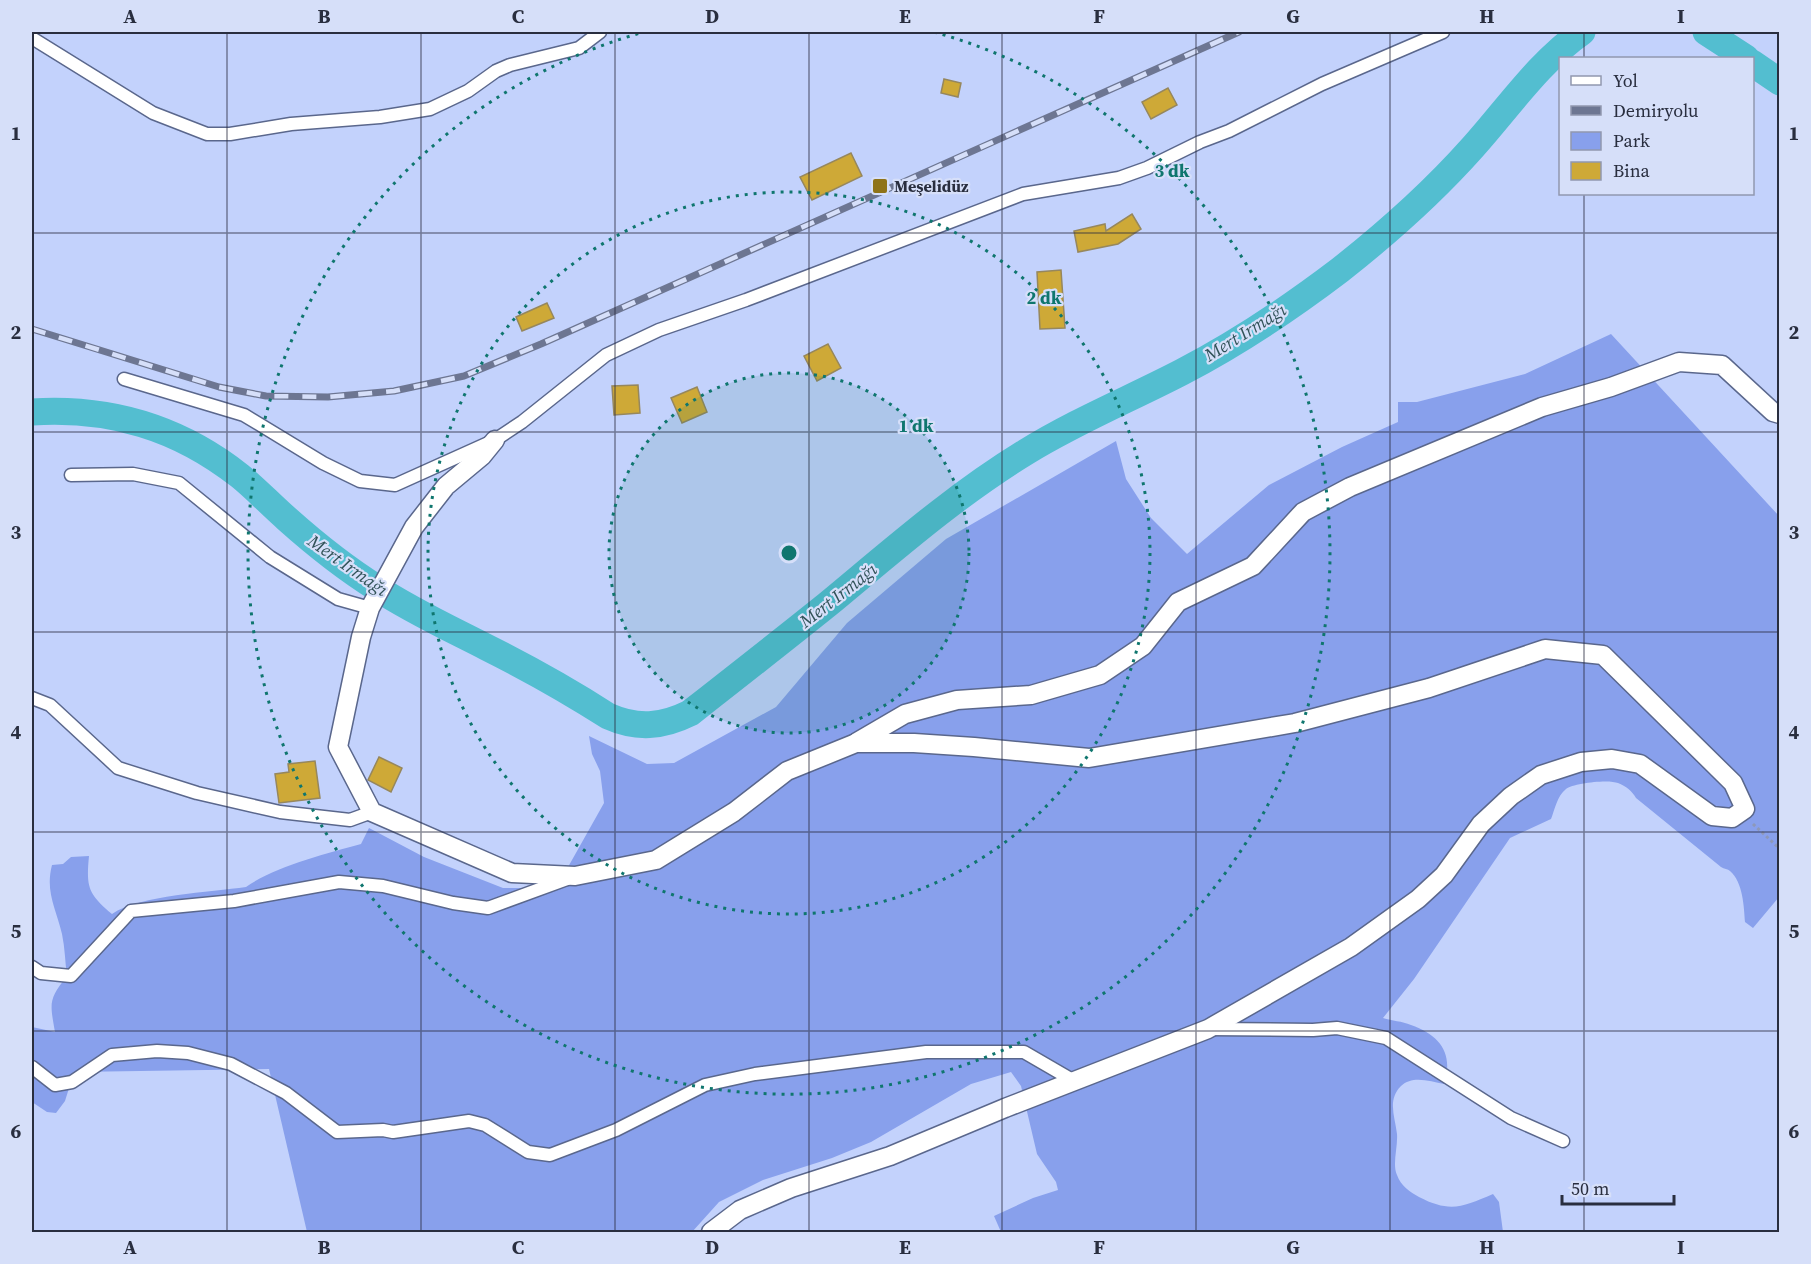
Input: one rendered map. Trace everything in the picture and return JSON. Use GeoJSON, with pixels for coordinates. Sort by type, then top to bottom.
{"type":"FeatureCollection","features":[{"type":"Feature","properties":{"kind":"street"},"geometry":{"type":"LineString","coordinates":[[32,38],[153,113],[207,134],[230,134],[291,124],[380,117],[430,109],[468,91],[496,71],[510,65],[579,48],[600,32]]}},
{"type":"Feature","properties":{"kind":"street"},"geometry":{"type":"LineString","coordinates":[[124,380],[244,415],[322,463],[360,481],[395,485],[495,440],[522,422],[606,355],[659,330],[746,300],[1023,194],[1119,178],[1147,168],[1200,142],[1229,131],[1322,84],[1443,32]]}},
{"type":"Feature","properties":{"kind":"street"},"geometry":{"type":"LineString","coordinates":[[32,967],[41,973],[71,975],[131,911],[234,901],[339,882],[383,886],[453,903],[488,908],[575,876],[656,861],[734,812],[787,771],[856,743],[905,714],[957,700],[1031,695],[1100,675],[1143,646],[1178,602],[1253,566],[1304,512],[1350,487],[1542,407],[1611,387],[1679,362],[1722,364],[1773,412],[1779,414]]}},
{"type":"Feature","properties":{"kind":"street"},"geometry":{"type":"LineString","coordinates":[[495,440],[482,456],[446,486],[414,527],[370,608],[361,637],[338,747],[372,812],[512,873],[575,876]]}},
{"type":"Feature","properties":{"kind":"street"},"geometry":{"type":"LineString","coordinates":[[71,475],[133,474],[179,483],[270,557],[338,599],[370,608]]}},
{"type":"Feature","properties":{"kind":"street"},"geometry":{"type":"LineString","coordinates":[[711,1233],[740,1210],[791,1188],[890,1156],[1208,1029],[1351,947],[1418,899],[1444,874],[1481,824],[1511,796],[1541,775],[1581,762],[1612,759],[1640,764],[1712,816],[1732,818],[1745,809],[1733,783],[1603,655],[1545,649],[1429,688],[1295,723],[1089,758],[914,743],[856,743]]}},
{"type":"Feature","properties":{"kind":"street"},"geometry":{"type":"LineString","coordinates":[[32,698],[50,705],[118,768],[197,793],[280,812],[350,820],[372,812]]}},
{"type":"Feature","properties":{"kind":"street"},"geometry":{"type":"LineString","coordinates":[[1208,1029],[1313,1030],[1337,1028],[1386,1038],[1511,1118],[1563,1141]]}},
{"type":"Feature","properties":{"kind":"street"},"geometry":{"type":"LineString","coordinates":[[32,1066],[55,1085],[72,1082],[112,1055],[157,1051],[188,1053],[231,1064],[277,1089],[337,1132],[382,1130],[393,1132],[470,1121],[485,1125],[528,1152],[550,1155],[616,1130],[705,1085],[755,1074],[926,1052],[1024,1052],[1074,1081]]}},
{"type":"Feature","properties":{"kind":"path"},"geometry":{"type":"LineString","coordinates":[[1745,809],[1753,824],[1779,849]]}},
{"type":"Feature","properties":{"kind":"green space"},"geometry":{"type":"Polygon","coordinates":[[[1611,334],[1779,516],[1779,897],[1753,928],[1745,922],[1740,888],[1730,871],[1721,867],[1628,789],[1613,782],[1591,782],[1566,789],[1560,795],[1551,819],[1510,838],[1414,979],[1383,1018],[1408,1024],[1430,1034],[1442,1047],[1447,1064],[1444,1084],[1421,1080],[1410,1081],[1401,1086],[1394,1097],[1393,1109],[1397,1134],[1395,1166],[1399,1179],[1406,1188],[1419,1197],[1448,1207],[1465,1205],[1493,1194],[1499,1202],[1503,1232],[1001,1232],[994,1216],[1033,1198],[1058,1190],[1056,1182],[1037,1154],[1021,1086],[1011,1072],[971,1084],[871,1142],[832,1158],[763,1180],[719,1202],[692,1232],[307,1232],[269,1069],[74,1072],[65,1101],[56,1113],[47,1112],[32,1102],[32,1027],[55,1032],[52,1002],[56,991],[67,976],[62,934],[52,900],[50,875],[52,865],[63,864],[71,857],[89,856],[90,889],[98,901],[112,914],[140,902],[157,898],[246,887],[286,867],[361,844],[369,828],[424,857],[503,888],[561,888],[563,876],[604,803],[600,771],[592,754],[589,736],[647,764],[674,763],[776,707],[847,623],[946,539],[1116,441],[1126,479],[1151,518],[1187,554],[1269,485],[1342,447],[1398,422],[1398,402],[1417,402],[1525,374],[1611,334]]]}},
{"type":"Feature","properties":{"kind":"building"},"geometry":{"type":"Polygon","coordinates":[[[944,79],[961,83],[958,97],[941,93],[944,79]]]}},
{"type":"Feature","properties":{"kind":"building"},"geometry":{"type":"Polygon","coordinates":[[[1168,88],[1177,105],[1151,119],[1142,102],[1168,88]]]}},
{"type":"Feature","properties":{"kind":"building"},"geometry":{"type":"Polygon","coordinates":[[[851,153],[862,176],[812,200],[800,177],[851,153]]]}},
{"type":"Feature","properties":{"kind":"building"},"geometry":{"type":"Polygon","coordinates":[[[1132,214],[1141,229],[1118,244],[1078,252],[1074,231],[1105,224],[1106,231],[1132,214]]]}},
{"type":"Feature","properties":{"kind":"building"},"geometry":{"type":"Polygon","coordinates":[[[1061,270],[1065,328],[1040,329],[1037,272],[1061,270]]]}},
{"type":"Feature","properties":{"kind":"building"},"geometry":{"type":"Polygon","coordinates":[[[547,303],[554,318],[522,331],[516,317],[547,303]]]}},
{"type":"Feature","properties":{"kind":"building"},"geometry":{"type":"Polygon","coordinates":[[[828,344],[841,368],[817,381],[804,356],[828,344]]]}},
{"type":"Feature","properties":{"kind":"building"},"geometry":{"type":"Polygon","coordinates":[[[638,385],[640,413],[614,415],[612,386],[638,385]]]}},
{"type":"Feature","properties":{"kind":"building"},"geometry":{"type":"Polygon","coordinates":[[[697,387],[707,412],[682,423],[671,398],[697,387]]]}},
{"type":"Feature","properties":{"kind":"building"},"geometry":{"type":"Polygon","coordinates":[[[379,757],[402,768],[391,792],[368,780],[379,757]]]}},
{"type":"Feature","properties":{"kind":"building"},"geometry":{"type":"Polygon","coordinates":[[[315,761],[320,798],[279,803],[275,774],[289,772],[288,764],[315,761]]]}},
{"type":"Feature","properties":{"kind":"waterway","name":"Mert Irmağı"},"geometry":{"type":"LineString","coordinates":[[32,412],[61,411],[116,417],[168,433],[216,459],[240,476],[319,547],[404,604],[533,671],[608,716],[629,723],[659,724],[690,713],[924,525],[999,469],[1064,430],[1182,372],[1223,349],[1283,311],[1340,270],[1426,196],[1473,147],[1538,71],[1582,32]]}},
{"type":"Feature","properties":{"kind":"waterway","name":"Mert Irmağı"},"geometry":{"type":"LineString","coordinates":[[1706,32],[1744,57]]}},
{"type":"Feature","properties":{"kind":"waterway","name":"Mert Irmağı"},"geometry":{"type":"LineString","coordinates":[[1754,64],[1780,82]]}},
{"type":"Feature","properties":{"kind":"railway"},"geometry":{"type":"LineString","coordinates":[[32,329],[219,387],[266,396],[328,397],[394,391],[464,376],[541,344],[1239,32]]}},
{"type":"Feature","properties":{"kind":"place","name":"Meşelidüz"},"geometry":{"type":"Point","coordinates":[880,186]}}]}
